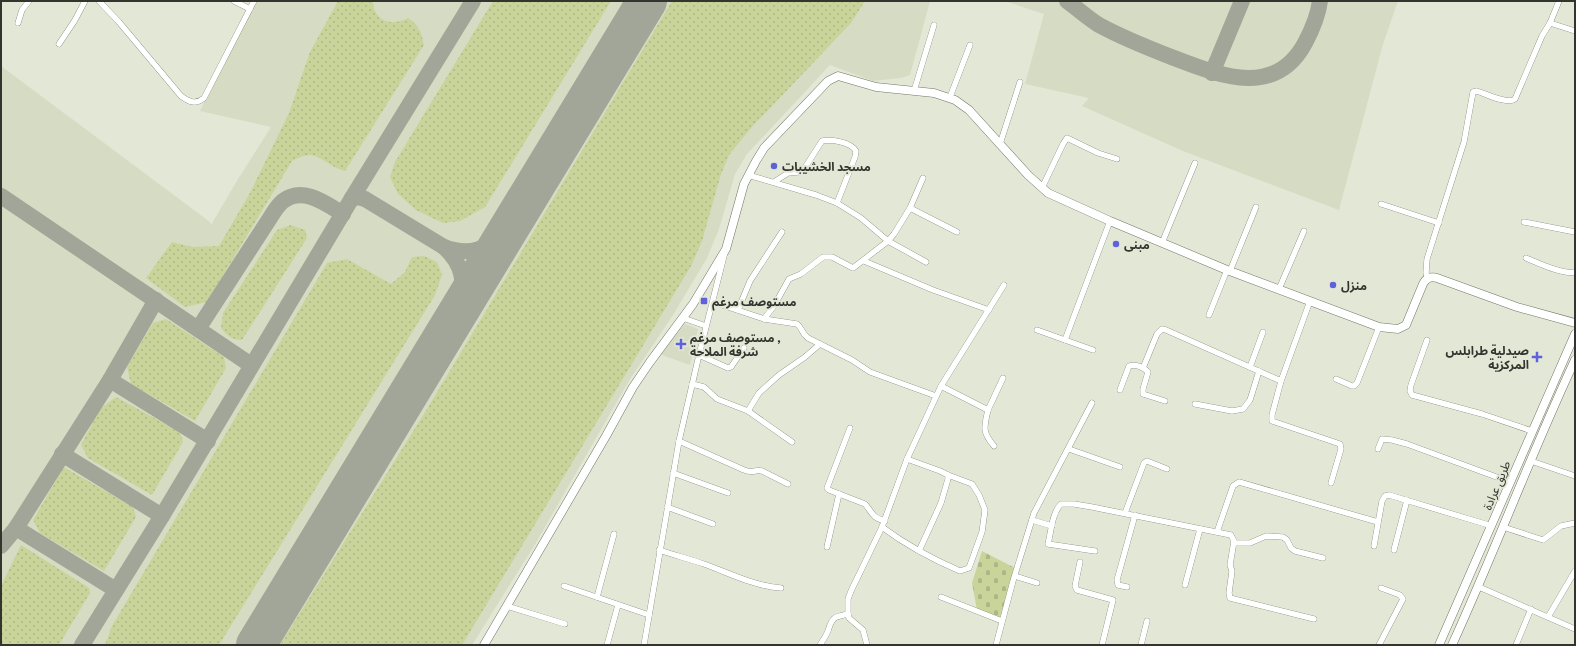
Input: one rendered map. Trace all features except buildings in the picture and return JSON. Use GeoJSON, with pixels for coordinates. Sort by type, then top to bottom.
{"type":"FeatureCollection","features":[{"type":"Feature","properties":{"kind":"main road"},"geometry":{"type":"LineString","coordinates":[[484,645],[633,387],[694,304],[726,249],[739,199],[748,175],[764,148],[832,78],[842,76],[876,87],[934,93],[950,97],[969,110],[1042,188],[1064,201],[1110,222],[1228,270],[1379,327],[1398,329],[1406,325],[1423,284],[1428,279],[1437,278],[1511,305],[1575,323]]}},
{"type":"Feature","properties":{"kind":"main road","name":"طريق عرادة"},"geometry":{"type":"LineString","coordinates":[[1439,645],[1575,334]]}},
{"type":"Feature","properties":{"kind":"main road"},"geometry":{"type":"LineString","coordinates":[[1452,645],[1575,360]]}},
{"type":"Feature","properties":{"kind":"main road"},"geometry":{"type":"LineString","coordinates":[[1514,472],[1524,476]]}},
{"type":"Feature","properties":{"kind":"street"},"geometry":{"type":"LineString","coordinates":[[18,23],[22,10],[29,1]]}},
{"type":"Feature","properties":{"kind":"street"},"geometry":{"type":"LineString","coordinates":[[59,44],[75,20],[85,1]]}},
{"type":"Feature","properties":{"kind":"street"},"geometry":{"type":"LineString","coordinates":[[99,1],[119,22],[181,96],[188,101],[194,102],[200,101],[204,98],[254,1]]}},
{"type":"Feature","properties":{"kind":"street"},"geometry":{"type":"LineString","coordinates":[[234,1],[250,9]]}},
{"type":"Feature","properties":{"kind":"street"},"geometry":{"type":"LineString","coordinates":[[1428,279],[1426,273],[1427,258],[1464,142],[1473,92],[1477,90],[1505,101],[1513,101],[1515,99],[1559,1]]}},
{"type":"Feature","properties":{"kind":"street"},"geometry":{"type":"LineString","coordinates":[[1550,23],[1575,31]]}},
{"type":"Feature","properties":{"kind":"street"},"geometry":{"type":"LineString","coordinates":[[914,91],[934,25]]}},
{"type":"Feature","properties":{"kind":"street"},"geometry":{"type":"LineString","coordinates":[[950,97],[970,45]]}},
{"type":"Feature","properties":{"kind":"street"},"geometry":{"type":"LineString","coordinates":[[1000,144],[1020,82]]}},
{"type":"Feature","properties":{"kind":"street"},"geometry":{"type":"LineString","coordinates":[[1042,188],[1062,144],[1067,138],[1098,153],[1117,159]]}},
{"type":"Feature","properties":{"kind":"street"},"geometry":{"type":"LineString","coordinates":[[774,182],[788,173],[799,172],[804,169],[822,141],[829,140],[849,144],[856,151],[855,157],[837,203]]}},
{"type":"Feature","properties":{"kind":"street"},"geometry":{"type":"LineString","coordinates":[[1162,243],[1195,163]]}},
{"type":"Feature","properties":{"kind":"street"},"geometry":{"type":"LineString","coordinates":[[748,175],[837,203],[861,218],[888,241],[926,262]]}},
{"type":"Feature","properties":{"kind":"street"},"geometry":{"type":"LineString","coordinates":[[764,318],[774,306],[789,279],[801,274],[823,257],[832,256],[853,268],[888,241],[901,225],[923,178]]}},
{"type":"Feature","properties":{"kind":"street"},"geometry":{"type":"LineString","coordinates":[[1382,204],[1439,223]]}},
{"type":"Feature","properties":{"kind":"street"},"geometry":{"type":"LineString","coordinates":[[1209,315],[1256,207]]}},
{"type":"Feature","properties":{"kind":"street"},"geometry":{"type":"LineString","coordinates":[[910,208],[957,232]]}},
{"type":"Feature","properties":{"kind":"street"},"geometry":{"type":"LineString","coordinates":[[1065,340],[1110,222]]}},
{"type":"Feature","properties":{"kind":"street"},"geometry":{"type":"LineString","coordinates":[[1524,222],[1575,232]]}},
{"type":"Feature","properties":{"kind":"street"},"geometry":{"type":"LineString","coordinates":[[1279,289],[1304,231]]}},
{"type":"Feature","properties":{"kind":"street"},"geometry":{"type":"LineString","coordinates":[[738,310],[750,281],[782,232]]}},
{"type":"Feature","properties":{"kind":"street"},"geometry":{"type":"LineString","coordinates":[[644,645],[659,550],[679,441],[726,249]]}},
{"type":"Feature","properties":{"kind":"street"},"geometry":{"type":"LineString","coordinates":[[1526,258],[1561,271],[1570,273],[1575,272]]}},
{"type":"Feature","properties":{"kind":"street"},"geometry":{"type":"LineString","coordinates":[[864,261],[933,290],[989,310]]}},
{"type":"Feature","properties":{"kind":"street"},"geometry":{"type":"LineString","coordinates":[[867,645],[863,630],[850,618],[848,614],[848,599],[851,591],[882,527],[907,459],[940,386],[1004,285]]}},
{"type":"Feature","properties":{"kind":"street"},"geometry":{"type":"LineString","coordinates":[[1310,301],[1281,381],[1272,420],[1340,444],[1341,449],[1331,482]]}},
{"type":"Feature","properties":{"kind":"street"},"geometry":{"type":"LineString","coordinates":[[712,302],[764,318],[799,325],[804,335],[852,360],[870,372],[936,396]]}},
{"type":"Feature","properties":{"kind":"street"},"geometry":{"type":"LineString","coordinates":[[683,318],[706,326]]}},
{"type":"Feature","properties":{"kind":"street"},"geometry":{"type":"LineString","coordinates":[[1336,379],[1352,386],[1358,384],[1379,327]]}},
{"type":"Feature","properties":{"kind":"street"},"geometry":{"type":"LineString","coordinates":[[1037,330],[1093,350]]}},
{"type":"Feature","properties":{"kind":"street"},"geometry":{"type":"LineString","coordinates":[[1143,368],[1157,334],[1162,330],[1166,330],[1281,381]]}},
{"type":"Feature","properties":{"kind":"street"},"geometry":{"type":"LineString","coordinates":[[1250,367],[1263,332]]}},
{"type":"Feature","properties":{"kind":"street"},"geometry":{"type":"LineString","coordinates":[[1427,340],[1411,385],[1410,390],[1412,395],[1482,414],[1532,431]]}},
{"type":"Feature","properties":{"kind":"street"},"geometry":{"type":"LineString","coordinates":[[748,411],[759,392],[820,344]]}},
{"type":"Feature","properties":{"kind":"street"},"geometry":{"type":"LineString","coordinates":[[699,355],[728,368],[731,367],[744,348]]}},
{"type":"Feature","properties":{"kind":"street"},"geometry":{"type":"LineString","coordinates":[[1120,390],[1129,366],[1132,365],[1143,368],[1148,372],[1143,394],[1165,401]]}},
{"type":"Feature","properties":{"kind":"street"},"geometry":{"type":"LineString","coordinates":[[1195,404],[1232,412],[1243,409],[1250,400],[1259,371]]}},
{"type":"Feature","properties":{"kind":"street"},"geometry":{"type":"LineString","coordinates":[[994,446],[985,432],[984,426],[988,410],[1003,378]]}},
{"type":"Feature","properties":{"kind":"street"},"geometry":{"type":"LineString","coordinates":[[692,384],[704,388],[717,399],[748,411],[792,442]]}},
{"type":"Feature","properties":{"kind":"street"},"geometry":{"type":"LineString","coordinates":[[940,386],[988,410]]}},
{"type":"Feature","properties":{"kind":"street"},"geometry":{"type":"LineString","coordinates":[[996,645],[1032,520],[1092,403]]}},
{"type":"Feature","properties":{"kind":"street"},"geometry":{"type":"LineString","coordinates":[[850,428],[827,486],[828,490],[865,504],[872,515],[878,519],[885,520]]}},
{"type":"Feature","properties":{"kind":"street"},"geometry":{"type":"LineString","coordinates":[[1378,449],[1382,439],[1392,440],[1444,457],[1510,482]]}},
{"type":"Feature","properties":{"kind":"street"},"geometry":{"type":"LineString","coordinates":[[679,441],[744,470],[753,473],[760,470],[788,484]]}},
{"type":"Feature","properties":{"kind":"street"},"geometry":{"type":"LineString","coordinates":[[1069,450],[1120,467]]}},
{"type":"Feature","properties":{"kind":"street"},"geometry":{"type":"LineString","coordinates":[[882,527],[932,559],[960,571],[969,568],[982,532],[984,510],[979,494],[972,484],[948,475],[940,470],[907,459]]}},
{"type":"Feature","properties":{"kind":"street"},"geometry":{"type":"LineString","coordinates":[[1531,461],[1575,476]]}},
{"type":"Feature","properties":{"kind":"street"},"geometry":{"type":"LineString","coordinates":[[1125,513],[1144,463],[1147,462],[1167,469]]}},
{"type":"Feature","properties":{"kind":"street"},"geometry":{"type":"LineString","coordinates":[[673,473],[728,493]]}},
{"type":"Feature","properties":{"kind":"street"},"geometry":{"type":"LineString","coordinates":[[919,551],[942,501],[948,475]]}},
{"type":"Feature","properties":{"kind":"street"},"geometry":{"type":"LineString","coordinates":[[1217,532],[1233,486],[1239,482],[1378,522]]}},
{"type":"Feature","properties":{"kind":"street"},"geometry":{"type":"LineString","coordinates":[[827,547],[839,494]]}},
{"type":"Feature","properties":{"kind":"street"},"geometry":{"type":"LineString","coordinates":[[1374,546],[1382,501],[1385,496],[1389,495],[1492,526]]}},
{"type":"Feature","properties":{"kind":"street"},"geometry":{"type":"LineString","coordinates":[[1394,550],[1407,500]]}},
{"type":"Feature","properties":{"kind":"street"},"geometry":{"type":"LineString","coordinates":[[1095,551],[1048,544],[1058,507],[1064,503],[1125,513],[1200,530],[1231,535],[1234,543],[1230,565],[1232,571],[1229,593],[1230,598],[1314,619]]}},
{"type":"Feature","properties":{"kind":"street"},"geometry":{"type":"LineString","coordinates":[[667,507],[713,524]]}},
{"type":"Feature","properties":{"kind":"street"},"geometry":{"type":"LineString","coordinates":[[1126,587],[1118,585],[1117,582],[1135,515]]}},
{"type":"Feature","properties":{"kind":"street"},"geometry":{"type":"LineString","coordinates":[[1032,520],[1052,526]]}},
{"type":"Feature","properties":{"kind":"street"},"geometry":{"type":"LineString","coordinates":[[1503,527],[1543,540],[1561,526],[1575,523]]}},
{"type":"Feature","properties":{"kind":"street"},"geometry":{"type":"LineString","coordinates":[[1185,585],[1200,530]]}},
{"type":"Feature","properties":{"kind":"street"},"geometry":{"type":"LineString","coordinates":[[597,597],[614,534]]}},
{"type":"Feature","properties":{"kind":"street"},"geometry":{"type":"LineString","coordinates":[[1234,543],[1250,544],[1266,536],[1283,537],[1295,551],[1323,558]]}},
{"type":"Feature","properties":{"kind":"street"},"geometry":{"type":"LineString","coordinates":[[659,550],[702,563],[756,584],[780,588]]}},
{"type":"Feature","properties":{"kind":"street"},"geometry":{"type":"LineString","coordinates":[[1080,562],[1075,586],[1077,590],[1113,600],[1102,645]]}},
{"type":"Feature","properties":{"kind":"street"},"geometry":{"type":"LineString","coordinates":[[1548,617],[1575,571]]}},
{"type":"Feature","properties":{"kind":"street"},"geometry":{"type":"LineString","coordinates":[[1015,576],[1037,583]]}},
{"type":"Feature","properties":{"kind":"street"},"geometry":{"type":"LineString","coordinates":[[564,586],[649,615]]}},
{"type":"Feature","properties":{"kind":"street"},"geometry":{"type":"LineString","coordinates":[[1478,587],[1575,629]]}},
{"type":"Feature","properties":{"kind":"street"},"geometry":{"type":"LineString","coordinates":[[1379,645],[1403,599],[1400,595],[1381,588]]}},
{"type":"Feature","properties":{"kind":"street"},"geometry":{"type":"LineString","coordinates":[[941,597],[1002,621]]}},
{"type":"Feature","properties":{"kind":"street"},"geometry":{"type":"LineString","coordinates":[[607,645],[618,605]]}},
{"type":"Feature","properties":{"kind":"street"},"geometry":{"type":"LineString","coordinates":[[507,606],[565,624]]}},
{"type":"Feature","properties":{"kind":"street"},"geometry":{"type":"LineString","coordinates":[[1516,645],[1531,609]]}},
{"type":"Feature","properties":{"kind":"street"},"geometry":{"type":"LineString","coordinates":[[820,645],[833,618],[848,614]]}},
{"type":"Feature","properties":{"kind":"street"},"geometry":{"type":"LineString","coordinates":[[1141,645],[1147,621]]}},
{"type":"Feature","properties":{"kind":"shaded area"},"geometry":{"type":"Polygon","coordinates":[[[253,1],[930,1],[910,75],[901,78],[873,81],[830,65],[747,154],[735,174],[719,229],[707,258],[673,315],[630,379],[534,546],[472,645],[1,645],[1,66],[210,222],[211,225],[271,127],[200,111],[253,1]]]}},
{"type":"Feature","properties":{"kind":"shaded area"},"geometry":{"type":"Polygon","coordinates":[[[1005,1],[1398,1],[1383,44],[1339,210],[1183,151],[1082,106],[1089,98],[1025,84],[1044,14],[1005,1]]]}},
{"type":"Feature","properties":{"kind":"shaded area","name":"مستوصف مرغم , شرفة الملاحة"},"geometry":{"type":"Polygon","coordinates":[[[685,324],[698,329],[690,365],[659,354],[685,324]]]}},
{"type":"Feature","properties":{"kind":"green space"},"geometry":{"type":"Polygon","coordinates":[[[338,1],[373,1],[376,13],[384,20],[396,22],[408,18],[419,30],[424,45],[345,171],[314,156],[308,155],[292,161],[207,302],[185,307],[146,278],[172,242],[192,247],[219,246],[250,193],[289,113],[310,52],[338,1]]]}},
{"type":"Feature","properties":{"kind":"green space"},"geometry":{"type":"Polygon","coordinates":[[[493,1],[611,1],[485,207],[460,221],[443,223],[416,210],[398,194],[390,177],[395,162],[493,1]]]}},
{"type":"Feature","properties":{"kind":"green space"},"geometry":{"type":"Polygon","coordinates":[[[672,1],[865,1],[851,23],[751,128],[729,155],[721,174],[702,241],[691,266],[462,645],[280,645],[427,409],[672,1]]]}},
{"type":"Feature","properties":{"kind":"green space"},"geometry":{"type":"Polygon","coordinates":[[[291,225],[305,230],[307,238],[242,340],[230,337],[221,328],[223,313],[277,230],[291,225]]]}},
{"type":"Feature","properties":{"kind":"green space"},"geometry":{"type":"Polygon","coordinates":[[[424,256],[437,262],[442,275],[435,295],[219,645],[105,645],[112,626],[327,263],[347,259],[391,284],[405,272],[412,257],[424,256]]]}},
{"type":"Feature","properties":{"kind":"green space"},"geometry":{"type":"Polygon","coordinates":[[[166,319],[224,357],[226,368],[195,421],[131,384],[127,367],[153,323],[166,319]]]}},
{"type":"Feature","properties":{"kind":"green space"},"geometry":{"type":"Polygon","coordinates":[[[116,397],[180,432],[183,442],[152,495],[88,458],[81,445],[100,409],[116,397]]]}},
{"type":"Feature","properties":{"kind":"green space"},"geometry":{"type":"Polygon","coordinates":[[[64,467],[133,507],[136,517],[104,571],[40,533],[33,520],[64,467]]]}},
{"type":"Feature","properties":{"kind":"green space"},"geometry":{"type":"Polygon","coordinates":[[[21,545],[89,588],[90,593],[59,645],[1,645],[1,586],[21,545]]]}},
{"type":"Feature","properties":{"kind":"green space"},"geometry":{"type":"Polygon","coordinates":[[[982,551],[1015,568],[1000,618],[977,610],[972,583],[982,551]]]}},
{"type":"Feature","properties":{"kind":"taxiway"},"geometry":{"type":"LineString","coordinates":[[82,645],[162,516],[352,198],[473,1]]}},
{"type":"Feature","properties":{"kind":"taxiway"},"geometry":{"type":"LineString","coordinates":[[1067,1],[1099,25],[1136,43],[1209,71],[1245,78],[1262,77],[1278,71],[1293,60],[1310,33],[1320,1]]}},
{"type":"Feature","properties":{"kind":"taxiway"},"geometry":{"type":"LineString","coordinates":[[1212,73],[1242,1]]}},
{"type":"Feature","properties":{"kind":"taxiway"},"geometry":{"type":"LineString","coordinates":[[198,329],[274,211],[283,201],[298,195],[306,196],[321,201],[343,214]]}},
{"type":"Feature","properties":{"kind":"taxiway"},"geometry":{"type":"LineString","coordinates":[[1,196],[251,365]]}},
{"type":"Feature","properties":{"kind":"taxiway"},"geometry":{"type":"LineString","coordinates":[[352,198],[358,197],[365,199],[444,247],[454,250],[477,250],[491,243],[506,232]]}},
{"type":"Feature","properties":{"kind":"taxiway"},"geometry":{"type":"LineString","coordinates":[[444,247],[456,261],[461,275],[462,299],[460,308]]}},
{"type":"Feature","properties":{"kind":"taxiway"},"geometry":{"type":"LineString","coordinates":[[1,546],[16,528],[110,380],[156,300]]}},
{"type":"Feature","properties":{"kind":"taxiway"},"geometry":{"type":"LineString","coordinates":[[110,380],[208,441]]}},
{"type":"Feature","properties":{"kind":"taxiway"},"geometry":{"type":"LineString","coordinates":[[62,454],[162,516]]}},
{"type":"Feature","properties":{"kind":"taxiway"},"geometry":{"type":"LineString","coordinates":[[16,528],[116,590]]}},
{"type":"Feature","properties":{"kind":"runway"},"geometry":{"type":"LineString","coordinates":[[256,645],[647,1]]}},
{"type":"Feature","properties":{"kind":"place","name":"مسجد الخشيبات"},"geometry":{"type":"Point","coordinates":[774,166]}},
{"type":"Feature","properties":{"kind":"place","name":"مبنى"},"geometry":{"type":"Point","coordinates":[1116,244]}},
{"type":"Feature","properties":{"kind":"place","name":"منزل"},"geometry":{"type":"Point","coordinates":[1333,285]}},
{"type":"Feature","properties":{"kind":"place","name":"مستوصف مرغم"},"geometry":{"type":"Point","coordinates":[704,301]}},
{"type":"Feature","properties":{"kind":"place","name":"مستوصف مرغم , شرفة الملاحة"},"geometry":{"type":"Point","coordinates":[681,344]}},
{"type":"Feature","properties":{"kind":"place","name":"صيدلية طرابلس المركزية"},"geometry":{"type":"Point","coordinates":[1537,357]}}]}
